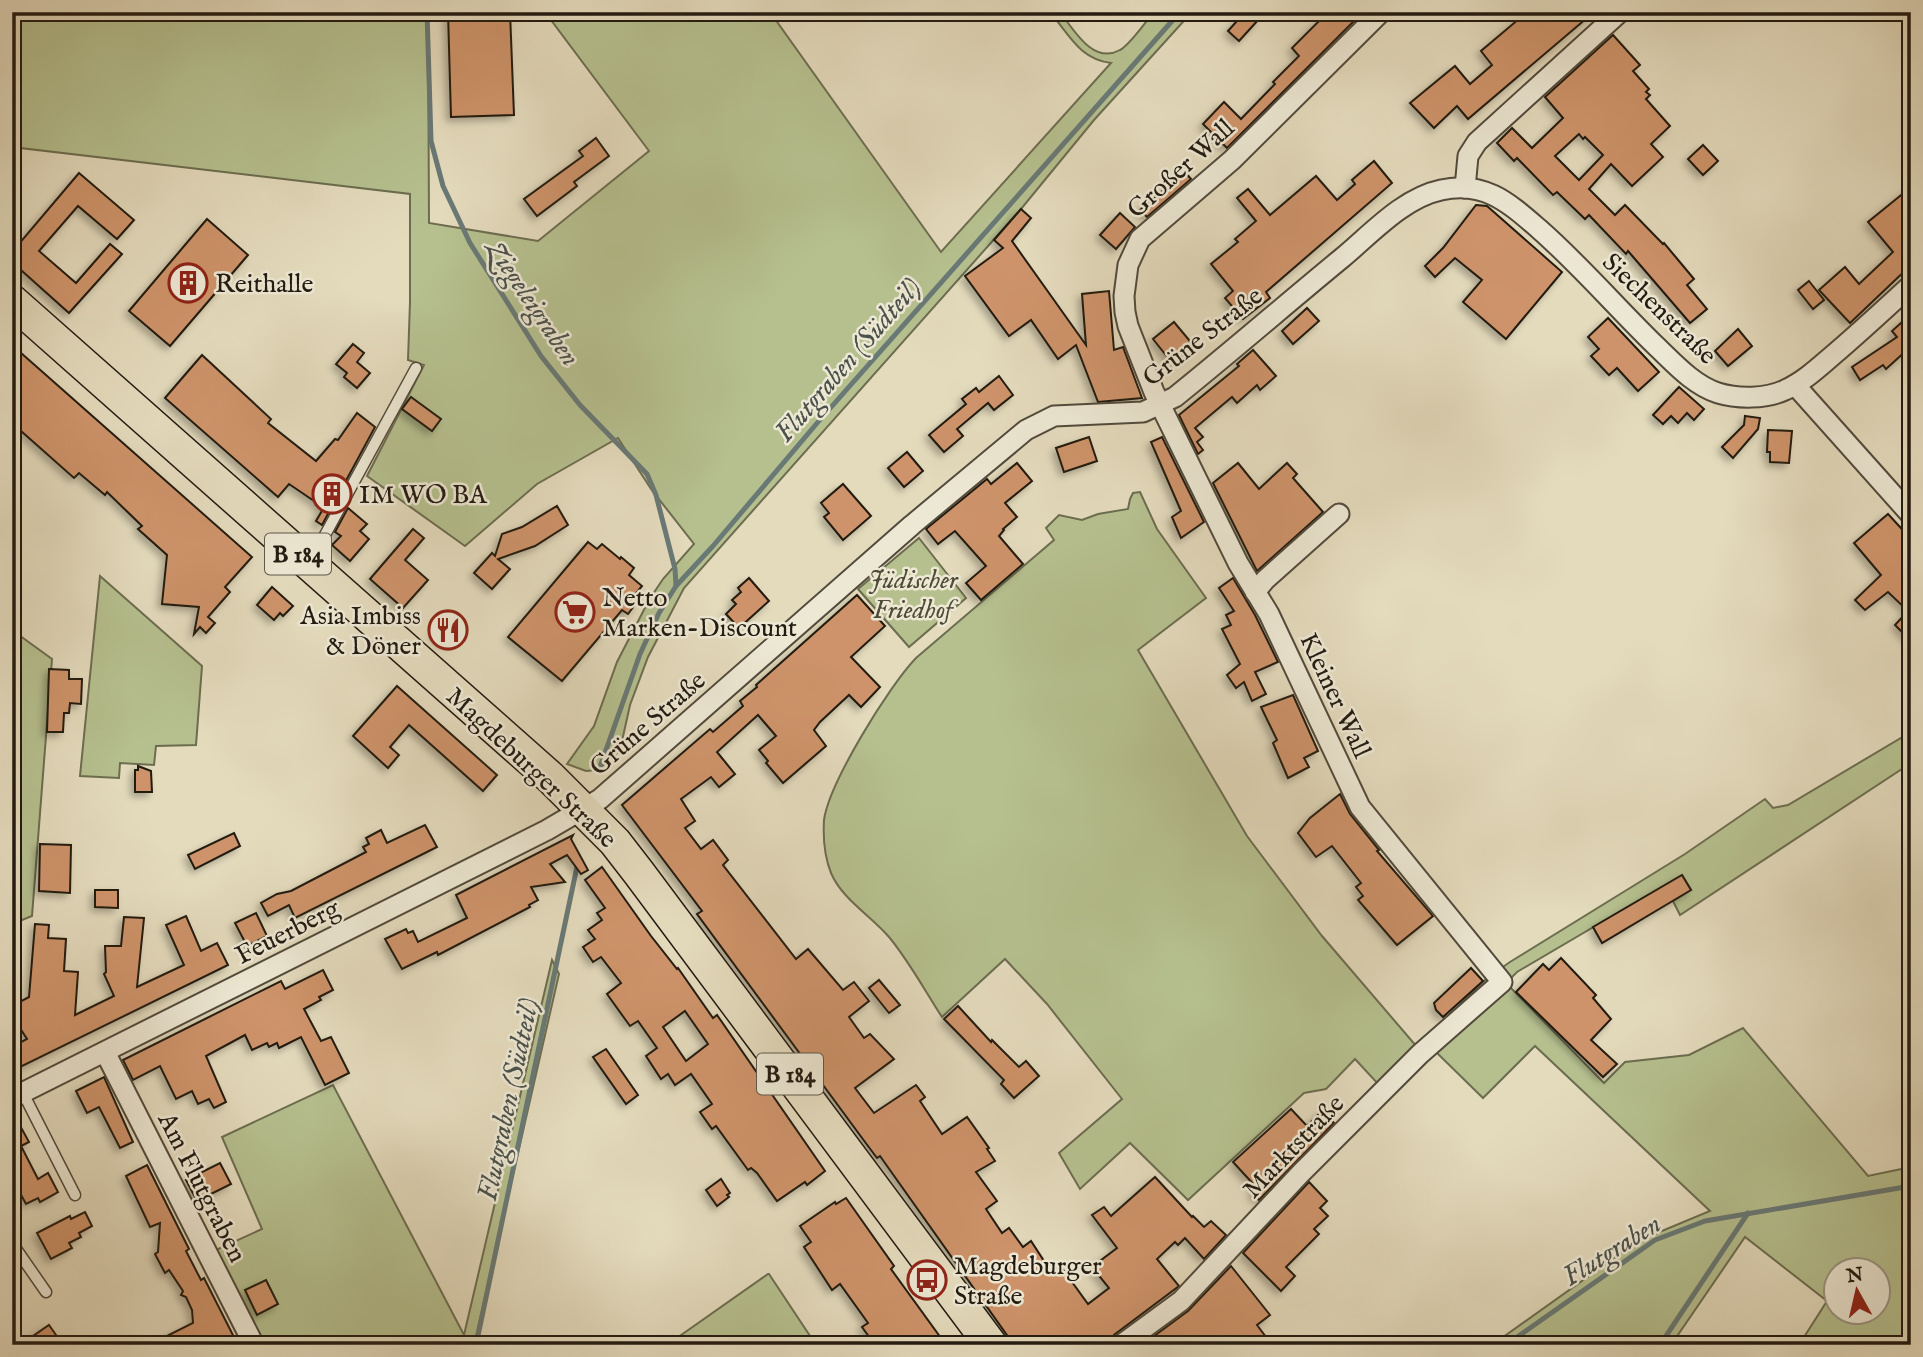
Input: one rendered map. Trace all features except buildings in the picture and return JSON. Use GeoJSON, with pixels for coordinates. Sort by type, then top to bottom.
{"type":"FeatureCollection","features":[{"type":"Feature","properties":{"kind":"main road","name":"Magdeburger Straße"},"geometry":{"type":"LineString","coordinates":[[12,301],[583,808],[615,842],[991,1345]]}},
{"type":"Feature","properties":{"kind":"street","name":"Großer Wall"},"geometry":{"type":"LineString","coordinates":[[1160,405],[1128,326],[1125,312],[1125,279],[1134,249],[1140,239],[1231,160],[1381,12]]}},
{"type":"Feature","properties":{"kind":"street"},"geometry":{"type":"LineString","coordinates":[[1465,188],[1468,156],[1477,142],[1620,12]]}},
{"type":"Feature","properties":{"kind":"street","name":"Grüne Straße"},"geometry":{"type":"LineString","coordinates":[[583,808],[600,799],[912,525],[1026,430],[1054,416],[1129,414],[1160,405],[1195,381],[1401,210],[1420,197],[1438,190],[1465,188]]}},
{"type":"Feature","properties":{"kind":"street","name":"Siechenstraße"},"geometry":{"type":"LineString","coordinates":[[1465,188],[1499,196],[1514,207],[1571,258],[1675,365],[1702,385],[1717,392],[1756,397],[1784,391],[1795,385]]}},
{"type":"Feature","properties":{"kind":"street"},"geometry":{"type":"LineString","coordinates":[[1911,285],[1853,338],[1795,385],[1911,515]]}},
{"type":"Feature","properties":{"kind":"street","name":"Kleiner Wall"},"geometry":{"type":"LineString","coordinates":[[1160,405],[1238,563],[1269,614],[1360,807],[1502,982]]}},
{"type":"Feature","properties":{"kind":"street"},"geometry":{"type":"LineString","coordinates":[[1255,592],[1339,514]]}},
{"type":"Feature","properties":{"kind":"street","name":"Feuerberg"},"geometry":{"type":"LineString","coordinates":[[18,1096],[547,830],[583,808]]}},
{"type":"Feature","properties":{"kind":"street","name":"Marktstraße"},"geometry":{"type":"LineString","coordinates":[[1121,1345],[1181,1301],[1301,1173],[1420,1054],[1502,982]]}},
{"type":"Feature","properties":{"kind":"street","name":"Am Flutgraben"},"geometry":{"type":"LineString","coordinates":[[105,1052],[254,1345]]}},
{"type":"Feature","properties":{"kind":"lane"},"geometry":{"type":"LineString","coordinates":[[307,562],[319,546],[416,368]]}},
{"type":"Feature","properties":{"kind":"lane"},"geometry":{"type":"LineString","coordinates":[[18,1096],[75,1195]]}},
{"type":"Feature","properties":{"kind":"lane"},"geometry":{"type":"LineString","coordinates":[[12,1244],[46,1292]]}},
{"type":"Feature","properties":{"kind":"green space"},"geometry":{"type":"Polygon","coordinates":[[[12,12],[428,12],[429,223],[538,241],[649,151],[545,12],[770,12],[941,252],[1111,63],[1100,61],[1083,51],[1050,12],[1060,12],[1078,36],[1093,49],[1110,53],[1120,50],[1128,43],[1154,12],[1192,12],[684,588],[648,657],[630,705],[620,750],[598,770],[586,771],[567,764],[594,726],[617,662],[649,600],[663,579],[694,544],[651,489],[618,438],[537,484],[465,546],[367,476],[424,365],[408,360],[410,194],[12,147],[12,12]]]}},
{"type":"Feature","properties":{"kind":"green space"},"geometry":{"type":"Polygon","coordinates":[[[1140,492],[1157,529],[1206,598],[1138,650],[1247,836],[1322,936],[1417,1047],[1487,978],[1685,854],[1765,799],[1773,808],[1788,805],[1911,732],[1911,763],[1680,915],[1673,901],[1691,890],[1682,875],[1517,972],[1506,983],[1604,1083],[1625,1062],[1689,1055],[1743,1028],[1868,1176],[1911,1167],[1911,1345],[1799,1345],[1822,1309],[1822,1326],[1892,1326],[1892,1256],[1822,1256],[1822,1297],[1745,1237],[1671,1345],[1492,1345],[1638,1241],[1710,1211],[1535,1046],[1483,1098],[1434,1050],[1379,1085],[1355,1059],[1326,1089],[1304,1093],[1188,1200],[1130,1143],[1080,1189],[1059,1153],[1122,1099],[1047,1004],[1005,959],[942,1017],[896,946],[882,929],[849,899],[836,882],[826,854],[824,820],[828,804],[848,760],[891,690],[916,658],[1054,540],[1046,528],[1059,515],[1082,520],[1098,514],[1128,509],[1133,493],[1140,492]]]}},
{"type":"Feature","properties":{"kind":"green space","name":"Jüdischer Friedhof"},"geometry":{"type":"Polygon","coordinates":[[[919,538],[966,598],[909,647],[858,589],[919,538]]]}},
{"type":"Feature","properties":{"kind":"green space"},"geometry":{"type":"Polygon","coordinates":[[[100,576],[202,666],[196,745],[156,746],[154,765],[120,763],[119,778],[80,776],[100,576]]]}},
{"type":"Feature","properties":{"kind":"green space"},"geometry":{"type":"Polygon","coordinates":[[[12,630],[52,659],[32,916],[12,924],[12,630]]]}},
{"type":"Feature","properties":{"kind":"green space"},"geometry":{"type":"Polygon","coordinates":[[[552,960],[559,974],[474,1345],[265,1345],[216,1250],[262,1229],[222,1137],[333,1085],[464,1335],[552,960]]]}},
{"type":"Feature","properties":{"kind":"green space"},"geometry":{"type":"Polygon","coordinates":[[[768,1274],[816,1345],[667,1345],[768,1274]]]}},
{"type":"Feature","properties":{"kind":"waterway","name":"Ziegeleigraben"},"geometry":{"type":"LineString","coordinates":[[427,12],[431,141],[443,186],[470,243],[541,356],[580,405],[647,474],[656,495],[675,569],[676,586]]}},
{"type":"Feature","properties":{"kind":"waterway","name":"Flutgraben (Südteil)"},"geometry":{"type":"LineString","coordinates":[[600,767],[640,654],[659,613],[676,586],[1180,12]]}},
{"type":"Feature","properties":{"kind":"waterway","name":"Flutgraben (Südteil)"},"geometry":{"type":"LineString","coordinates":[[476,1345],[578,862]]}},
{"type":"Feature","properties":{"kind":"waterway","name":"Flutgraben"},"geometry":{"type":"LineString","coordinates":[[1506,1345],[1655,1240],[1705,1221],[1911,1186]]}},
{"type":"Feature","properties":{"kind":"waterway"},"geometry":{"type":"LineString","coordinates":[[1660,1345],[1748,1213]]}},
{"type":"Feature","properties":{"kind":"place","name":"Reithalle"},"geometry":{"type":"Point","coordinates":[188,283]}},
{"type":"Feature","properties":{"kind":"place","name":"IM WO BA"},"geometry":{"type":"Point","coordinates":[332,494]}},
{"type":"Feature","properties":{"kind":"place","name":"Netto Marken-Discount"},"geometry":{"type":"Point","coordinates":[575,612]}},
{"type":"Feature","properties":{"kind":"place","name":"Asia Imbiss & Döner"},"geometry":{"type":"Point","coordinates":[448,630]}},
{"type":"Feature","properties":{"kind":"place","name":"Magdeburger Straße"},"geometry":{"type":"Point","coordinates":[927,1280]}}]}
